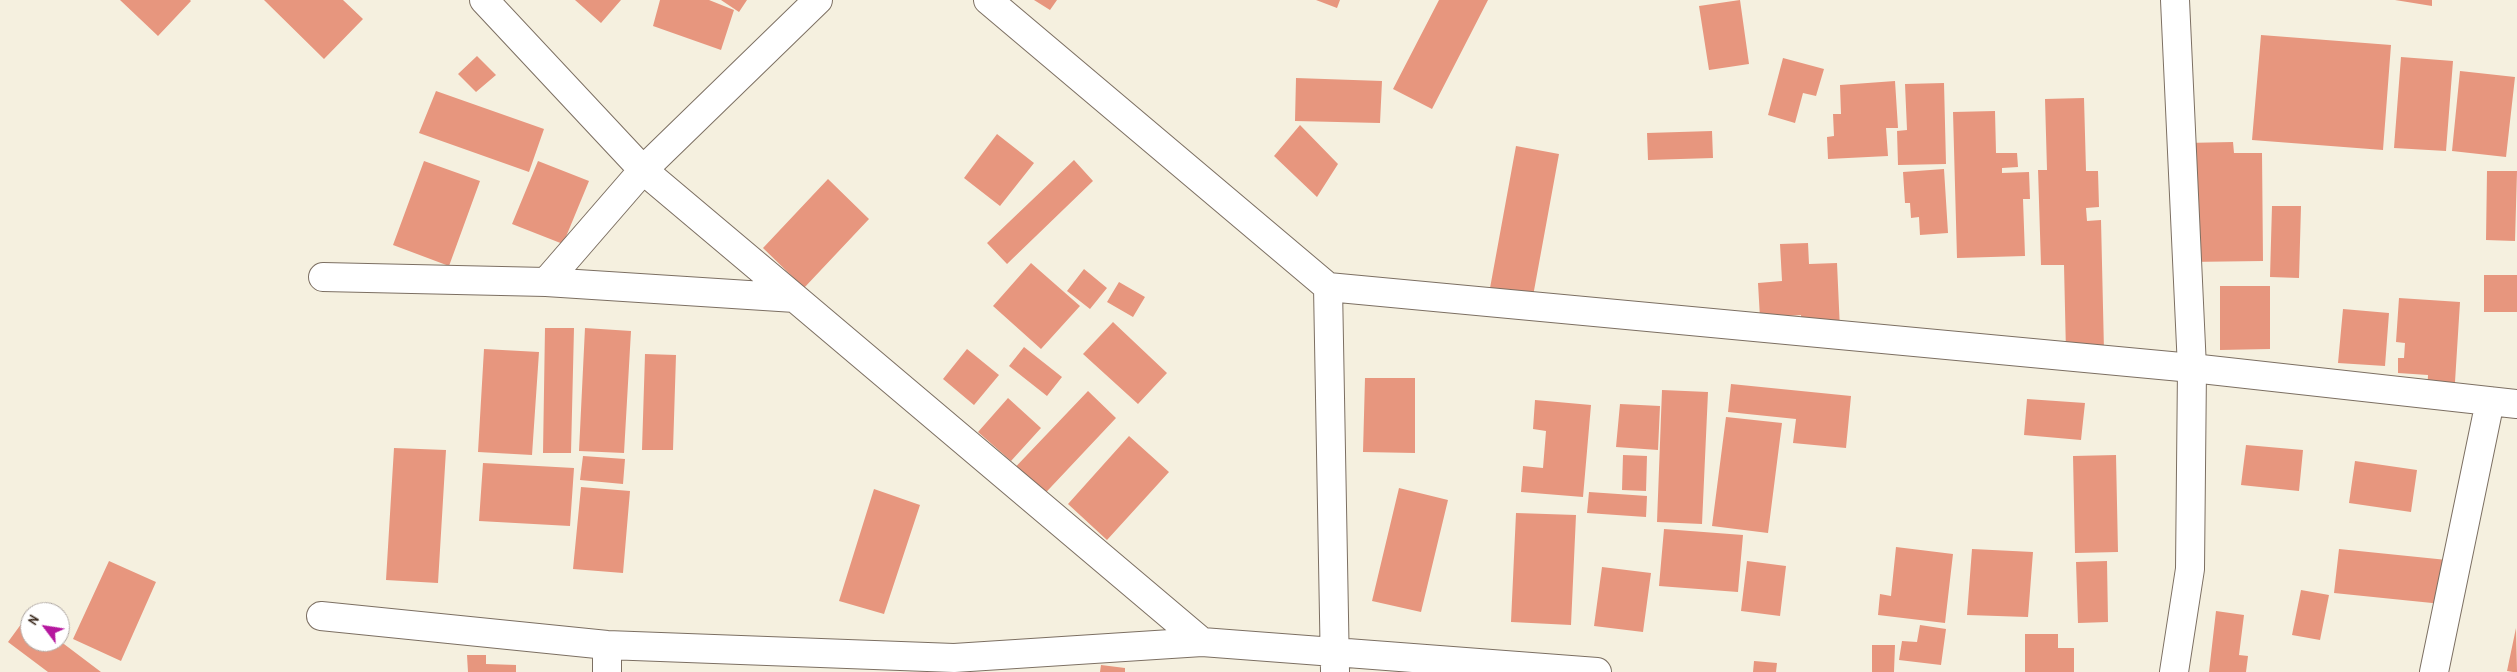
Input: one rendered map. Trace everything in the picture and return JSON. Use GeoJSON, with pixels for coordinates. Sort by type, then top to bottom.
{"type":"FeatureCollection","features":[{"type":"Feature","properties":{"kind":"street"},"geometry":{"type":"LineString","coordinates":[[484,0],[643,170],[1202,642]]}},
{"type":"Feature","properties":{"kind":"street"},"geometry":{"type":"LineString","coordinates":[[546,282],[643,170],[818,0]]}},
{"type":"Feature","properties":{"kind":"street"},"geometry":{"type":"LineString","coordinates":[[988,0],[1328,287],[2192,368],[2517,404]]}},
{"type":"Feature","properties":{"kind":"street"},"geometry":{"type":"LineString","coordinates":[[2174,672],[2190,568],[2192,368],[2175,0]]}},
{"type":"Feature","properties":{"kind":"street"},"geometry":{"type":"LineString","coordinates":[[323,276],[546,282],[795,298]]}},
{"type":"Feature","properties":{"kind":"street"},"geometry":{"type":"LineString","coordinates":[[1328,287],[1335,662]]}},
{"type":"Feature","properties":{"kind":"street"},"geometry":{"type":"LineString","coordinates":[[2434,672],[2490,401]]}},
{"type":"Feature","properties":{"kind":"street"},"geometry":{"type":"LineString","coordinates":[[321,616],[607,645],[954,665],[1202,642],[1335,662],[1597,672]]}},
{"type":"Feature","properties":{"kind":"street"},"geometry":{"type":"LineString","coordinates":[[607,645],[607,672]]}},
{"type":"Feature","properties":{"kind":"building"},"geometry":{"type":"Polygon","coordinates":[[[120,0],[190,0],[191,1],[158,36],[120,0]]]}},
{"type":"Feature","properties":{"kind":"building"},"geometry":{"type":"Polygon","coordinates":[[[264,0],[343,0],[363,19],[324,59],[264,0]]]}},
{"type":"Feature","properties":{"kind":"building"},"geometry":{"type":"Polygon","coordinates":[[[575,0],[621,0],[601,23],[575,0]]]}},
{"type":"Feature","properties":{"kind":"building"},"geometry":{"type":"Polygon","coordinates":[[[660,0],[709,0],[734,10],[721,50],[653,26],[660,0]]]}},
{"type":"Feature","properties":{"kind":"building"},"geometry":{"type":"Polygon","coordinates":[[[721,0],[747,0],[739,12],[721,0]]]}},
{"type":"Feature","properties":{"kind":"building"},"geometry":{"type":"Polygon","coordinates":[[[1034,0],[1057,0],[1050,10],[1034,0]]]}},
{"type":"Feature","properties":{"kind":"building"},"geometry":{"type":"Polygon","coordinates":[[[1316,0],[1340,0],[1337,8],[1316,0]]]}},
{"type":"Feature","properties":{"kind":"building"},"geometry":{"type":"Polygon","coordinates":[[[1439,0],[1488,0],[1432,109],[1393,89],[1439,0]]]}},
{"type":"Feature","properties":{"kind":"building"},"geometry":{"type":"Polygon","coordinates":[[[1740,0],[1749,64],[1709,70],[1699,6],[1740,0]]]}},
{"type":"Feature","properties":{"kind":"building"},"geometry":{"type":"Polygon","coordinates":[[[2395,0],[2432,0],[2432,6],[2395,0]]]}},
{"type":"Feature","properties":{"kind":"building"},"geometry":{"type":"Polygon","coordinates":[[[2261,35],[2391,45],[2383,150],[2252,140],[2261,35]]]}},
{"type":"Feature","properties":{"kind":"building"},"geometry":{"type":"Polygon","coordinates":[[[477,56],[496,75],[476,92],[458,74],[477,56]]]}},
{"type":"Feature","properties":{"kind":"building"},"geometry":{"type":"Polygon","coordinates":[[[2401,57],[2453,61],[2446,151],[2394,148],[2401,57]]]}},
{"type":"Feature","properties":{"kind":"building"},"geometry":{"type":"Polygon","coordinates":[[[1783,58],[1824,69],[1816,96],[1803,93],[1795,123],[1768,115],[1783,58]]]}},
{"type":"Feature","properties":{"kind":"building"},"geometry":{"type":"Polygon","coordinates":[[[2460,71],[2515,77],[2506,157],[2452,151],[2460,71]]]}},
{"type":"Feature","properties":{"kind":"building"},"geometry":{"type":"Polygon","coordinates":[[[1296,78],[1382,81],[1380,123],[1295,121],[1296,78]]]}},
{"type":"Feature","properties":{"kind":"building"},"geometry":{"type":"Polygon","coordinates":[[[1895,81],[1898,128],[1886,128],[1888,156],[1828,159],[1827,137],[1834,136],[1833,114],[1841,114],[1840,85],[1895,81]]]}},
{"type":"Feature","properties":{"kind":"building"},"geometry":{"type":"Polygon","coordinates":[[[1944,83],[1946,164],[1898,165],[1897,131],[1907,130],[1905,84],[1944,83]]]}},
{"type":"Feature","properties":{"kind":"building"},"geometry":{"type":"Polygon","coordinates":[[[436,91],[544,129],[529,172],[419,133],[436,91]]]}},
{"type":"Feature","properties":{"kind":"building"},"geometry":{"type":"Polygon","coordinates":[[[2084,98],[2086,171],[2098,171],[2099,207],[2086,208],[2087,221],[2101,220],[2104,351],[2066,353],[2064,265],[2041,265],[2038,170],[2047,170],[2045,99],[2084,98]]]}},
{"type":"Feature","properties":{"kind":"building"},"geometry":{"type":"Polygon","coordinates":[[[1995,111],[1996,153],[2017,153],[2018,167],[2002,168],[2002,173],[2029,172],[2030,199],[2023,199],[2025,256],[1957,258],[1953,112],[1995,111]]]}},
{"type":"Feature","properties":{"kind":"building"},"geometry":{"type":"Polygon","coordinates":[[[1300,125],[1338,164],[1317,197],[1274,156],[1300,125]]]}},
{"type":"Feature","properties":{"kind":"building"},"geometry":{"type":"Polygon","coordinates":[[[1712,131],[1713,158],[1648,160],[1647,133],[1712,131]]]}},
{"type":"Feature","properties":{"kind":"building"},"geometry":{"type":"Polygon","coordinates":[[[997,134],[1034,163],[1000,206],[964,178],[997,134]]]}},
{"type":"Feature","properties":{"kind":"building"},"geometry":{"type":"Polygon","coordinates":[[[2233,142],[2234,153],[2262,153],[2263,261],[2187,262],[2185,143],[2233,142]]]}},
{"type":"Feature","properties":{"kind":"building"},"geometry":{"type":"Polygon","coordinates":[[[1516,146],[1559,154],[1531,307],[1488,299],[1516,146]]]}},
{"type":"Feature","properties":{"kind":"building"},"geometry":{"type":"Polygon","coordinates":[[[1074,160],[1093,181],[1007,264],[987,243],[1074,160]]]}},
{"type":"Feature","properties":{"kind":"building"},"geometry":{"type":"Polygon","coordinates":[[[424,161],[480,181],[449,266],[393,245],[424,161]]]}},
{"type":"Feature","properties":{"kind":"building"},"geometry":{"type":"Polygon","coordinates":[[[538,161],[589,181],[563,244],[512,224],[538,161]]]}},
{"type":"Feature","properties":{"kind":"building"},"geometry":{"type":"Polygon","coordinates":[[[1944,169],[1948,233],[1920,235],[1919,217],[1911,218],[1910,203],[1905,203],[1903,172],[1944,169]]]}},
{"type":"Feature","properties":{"kind":"building"},"geometry":{"type":"Polygon","coordinates":[[[2487,171],[2517,171],[2515,241],[2486,240],[2487,171]]]}},
{"type":"Feature","properties":{"kind":"building"},"geometry":{"type":"Polygon","coordinates":[[[828,179],[869,219],[804,288],[763,248],[828,179]]]}},
{"type":"Feature","properties":{"kind":"building"},"geometry":{"type":"Polygon","coordinates":[[[2272,206],[2301,206],[2299,278],[2270,277],[2272,206]]]}},
{"type":"Feature","properties":{"kind":"building"},"geometry":{"type":"Polygon","coordinates":[[[1808,243],[1809,264],[1837,263],[1840,330],[1802,332],[1801,315],[1760,318],[1758,283],[1782,281],[1780,244],[1808,243]]]}},
{"type":"Feature","properties":{"kind":"building"},"geometry":{"type":"Polygon","coordinates":[[[1031,263],[1080,306],[1041,349],[993,306],[1031,263]]]}},
{"type":"Feature","properties":{"kind":"building"},"geometry":{"type":"Polygon","coordinates":[[[1084,269],[1107,288],[1090,309],[1067,291],[1084,269]]]}},
{"type":"Feature","properties":{"kind":"building"},"geometry":{"type":"Polygon","coordinates":[[[2484,275],[2517,275],[2517,312],[2484,312],[2484,275]]]}},
{"type":"Feature","properties":{"kind":"building"},"geometry":{"type":"Polygon","coordinates":[[[1119,282],[1145,297],[1133,317],[1107,302],[1119,282]]]}},
{"type":"Feature","properties":{"kind":"building"},"geometry":{"type":"Polygon","coordinates":[[[2220,286],[2270,286],[2270,349],[2220,350],[2220,286]]]}},
{"type":"Feature","properties":{"kind":"building"},"geometry":{"type":"Polygon","coordinates":[[[2399,298],[2460,302],[2454,398],[2427,396],[2428,375],[2398,373],[2398,358],[2404,358],[2405,343],[2396,342],[2399,298]]]}},
{"type":"Feature","properties":{"kind":"building"},"geometry":{"type":"Polygon","coordinates":[[[2343,309],[2389,313],[2385,366],[2338,363],[2343,309]]]}},
{"type":"Feature","properties":{"kind":"building"},"geometry":{"type":"Polygon","coordinates":[[[1113,322],[1167,373],[1138,404],[1083,354],[1113,322]]]}},
{"type":"Feature","properties":{"kind":"building"},"geometry":{"type":"Polygon","coordinates":[[[545,328],[574,328],[571,453],[543,453],[545,328]]]}},
{"type":"Feature","properties":{"kind":"building"},"geometry":{"type":"Polygon","coordinates":[[[585,328],[631,331],[624,453],[579,451],[585,328]]]}},
{"type":"Feature","properties":{"kind":"building"},"geometry":{"type":"Polygon","coordinates":[[[1024,347],[1062,377],[1047,396],[1009,366],[1024,347]]]}},
{"type":"Feature","properties":{"kind":"building"},"geometry":{"type":"Polygon","coordinates":[[[484,349],[539,352],[532,455],[478,452],[484,349]]]}},
{"type":"Feature","properties":{"kind":"building"},"geometry":{"type":"Polygon","coordinates":[[[967,349],[999,375],[974,405],[943,379],[967,349]]]}},
{"type":"Feature","properties":{"kind":"building"},"geometry":{"type":"Polygon","coordinates":[[[645,354],[676,355],[673,450],[642,450],[645,354]]]}},
{"type":"Feature","properties":{"kind":"building"},"geometry":{"type":"Polygon","coordinates":[[[1365,378],[1415,378],[1415,453],[1363,452],[1365,378]]]}},
{"type":"Feature","properties":{"kind":"building"},"geometry":{"type":"Polygon","coordinates":[[[1731,384],[1851,396],[1846,448],[1793,443],[1796,419],[1728,412],[1731,384]]]}},
{"type":"Feature","properties":{"kind":"building"},"geometry":{"type":"Polygon","coordinates":[[[1662,390],[1708,392],[1702,524],[1657,522],[1662,390]]]}},
{"type":"Feature","properties":{"kind":"building"},"geometry":{"type":"Polygon","coordinates":[[[1088,391],[1116,418],[1035,504],[1006,477],[1088,391]]]}},
{"type":"Feature","properties":{"kind":"building"},"geometry":{"type":"Polygon","coordinates":[[[1008,398],[1041,428],[1011,461],[978,432],[1008,398]]]}},
{"type":"Feature","properties":{"kind":"building"},"geometry":{"type":"Polygon","coordinates":[[[2027,399],[2085,403],[2081,440],[2024,435],[2027,399]]]}},
{"type":"Feature","properties":{"kind":"building"},"geometry":{"type":"Polygon","coordinates":[[[1535,400],[1591,405],[1583,497],[1521,492],[1523,466],[1543,468],[1546,431],[1533,429],[1535,400]]]}},
{"type":"Feature","properties":{"kind":"building"},"geometry":{"type":"Polygon","coordinates":[[[1620,404],[1660,406],[1658,450],[1616,447],[1620,404]]]}},
{"type":"Feature","properties":{"kind":"building"},"geometry":{"type":"Polygon","coordinates":[[[1726,417],[1782,423],[1768,533],[1712,526],[1726,417]]]}},
{"type":"Feature","properties":{"kind":"building"},"geometry":{"type":"Polygon","coordinates":[[[1129,436],[1169,472],[1107,540],[1068,504],[1129,436]]]}},
{"type":"Feature","properties":{"kind":"building"},"geometry":{"type":"Polygon","coordinates":[[[2246,445],[2303,450],[2299,491],[2241,485],[2246,445]]]}},
{"type":"Feature","properties":{"kind":"building"},"geometry":{"type":"Polygon","coordinates":[[[394,448],[446,450],[438,583],[386,580],[394,448]]]}},
{"type":"Feature","properties":{"kind":"building"},"geometry":{"type":"Polygon","coordinates":[[[1623,455],[1647,456],[1646,491],[1622,490],[1623,455]]]}},
{"type":"Feature","properties":{"kind":"building"},"geometry":{"type":"Polygon","coordinates":[[[2116,455],[2118,552],[2075,553],[2073,456],[2116,455]]]}},
{"type":"Feature","properties":{"kind":"building"},"geometry":{"type":"Polygon","coordinates":[[[583,456],[625,459],[623,484],[580,480],[583,456]]]}},
{"type":"Feature","properties":{"kind":"building"},"geometry":{"type":"Polygon","coordinates":[[[2355,461],[2417,470],[2411,512],[2349,503],[2355,461]]]}},
{"type":"Feature","properties":{"kind":"building"},"geometry":{"type":"Polygon","coordinates":[[[483,463],[574,468],[570,526],[479,521],[483,463]]]}},
{"type":"Feature","properties":{"kind":"building"},"geometry":{"type":"Polygon","coordinates":[[[581,487],[630,491],[623,573],[573,569],[581,487]]]}},
{"type":"Feature","properties":{"kind":"building"},"geometry":{"type":"Polygon","coordinates":[[[1399,488],[1448,500],[1421,612],[1372,601],[1399,488]]]}},
{"type":"Feature","properties":{"kind":"building"},"geometry":{"type":"Polygon","coordinates":[[[874,489],[920,505],[884,614],[839,601],[874,489]]]}},
{"type":"Feature","properties":{"kind":"building"},"geometry":{"type":"Polygon","coordinates":[[[1589,492],[1647,496],[1646,517],[1587,513],[1589,492]]]}},
{"type":"Feature","properties":{"kind":"building"},"geometry":{"type":"Polygon","coordinates":[[[1516,513],[1576,515],[1571,625],[1511,622],[1516,513]]]}},
{"type":"Feature","properties":{"kind":"building"},"geometry":{"type":"Polygon","coordinates":[[[1664,529],[1743,535],[1738,592],[1659,586],[1664,529]]]}},
{"type":"Feature","properties":{"kind":"building"},"geometry":{"type":"Polygon","coordinates":[[[1896,547],[1953,554],[1945,623],[1878,615],[1880,594],[1891,596],[1896,547]]]}},
{"type":"Feature","properties":{"kind":"building"},"geometry":{"type":"Polygon","coordinates":[[[1972,549],[2033,552],[2028,617],[1967,615],[1972,549]]]}},
{"type":"Feature","properties":{"kind":"building"},"geometry":{"type":"Polygon","coordinates":[[[2339,549],[2447,560],[2442,604],[2334,593],[2339,549]]]}},
{"type":"Feature","properties":{"kind":"building"},"geometry":{"type":"Polygon","coordinates":[[[109,561],[156,582],[121,661],[73,639],[109,561]]]}},
{"type":"Feature","properties":{"kind":"building"},"geometry":{"type":"Polygon","coordinates":[[[1747,561],[1786,566],[1780,616],[1741,611],[1747,561]]]}},
{"type":"Feature","properties":{"kind":"building"},"geometry":{"type":"Polygon","coordinates":[[[2107,561],[2108,622],[2078,623],[2076,562],[2107,561]]]}},
{"type":"Feature","properties":{"kind":"building"},"geometry":{"type":"Polygon","coordinates":[[[1602,567],[1651,573],[1643,632],[1594,626],[1602,567]]]}},
{"type":"Feature","properties":{"kind":"building"},"geometry":{"type":"Polygon","coordinates":[[[2301,590],[2329,595],[2320,640],[2292,635],[2301,590]]]}},
{"type":"Feature","properties":{"kind":"building"},"geometry":{"type":"Polygon","coordinates":[[[2216,611],[2244,615],[2239,655],[2248,656],[2246,672],[2209,672],[2216,611]]]}},
{"type":"Feature","properties":{"kind":"building"},"geometry":{"type":"Polygon","coordinates":[[[1920,625],[1946,629],[1941,665],[1899,660],[1902,641],[1917,642],[1920,625]]]}},
{"type":"Feature","properties":{"kind":"building"},"geometry":{"type":"Polygon","coordinates":[[[20,626],[20,651],[8,642],[20,626]]]}},
{"type":"Feature","properties":{"kind":"building"},"geometry":{"type":"Polygon","coordinates":[[[2516,628],[2517,672],[2513,672],[2507,671],[2516,628]]]}},
{"type":"Feature","properties":{"kind":"building"},"geometry":{"type":"Polygon","coordinates":[[[2025,634],[2058,634],[2058,648],[2074,648],[2074,672],[2025,672],[2025,634]]]}},
{"type":"Feature","properties":{"kind":"building"},"geometry":{"type":"Polygon","coordinates":[[[1872,645],[1895,645],[1894,672],[1872,672],[1872,645]]]}},
{"type":"Feature","properties":{"kind":"building"},"geometry":{"type":"Polygon","coordinates":[[[70,649],[101,672],[48,672],[21,652],[70,652],[70,649]]]}},
{"type":"Feature","properties":{"kind":"building"},"geometry":{"type":"Polygon","coordinates":[[[467,655],[486,655],[486,664],[516,665],[516,672],[468,672],[467,655]]]}},
{"type":"Feature","properties":{"kind":"building"},"geometry":{"type":"Polygon","coordinates":[[[1754,661],[1777,663],[1776,672],[1753,672],[1754,661]]]}},
{"type":"Feature","properties":{"kind":"building"},"geometry":{"type":"Polygon","coordinates":[[[1101,665],[1125,668],[1125,672],[1100,672],[1101,665]]]}}]}
